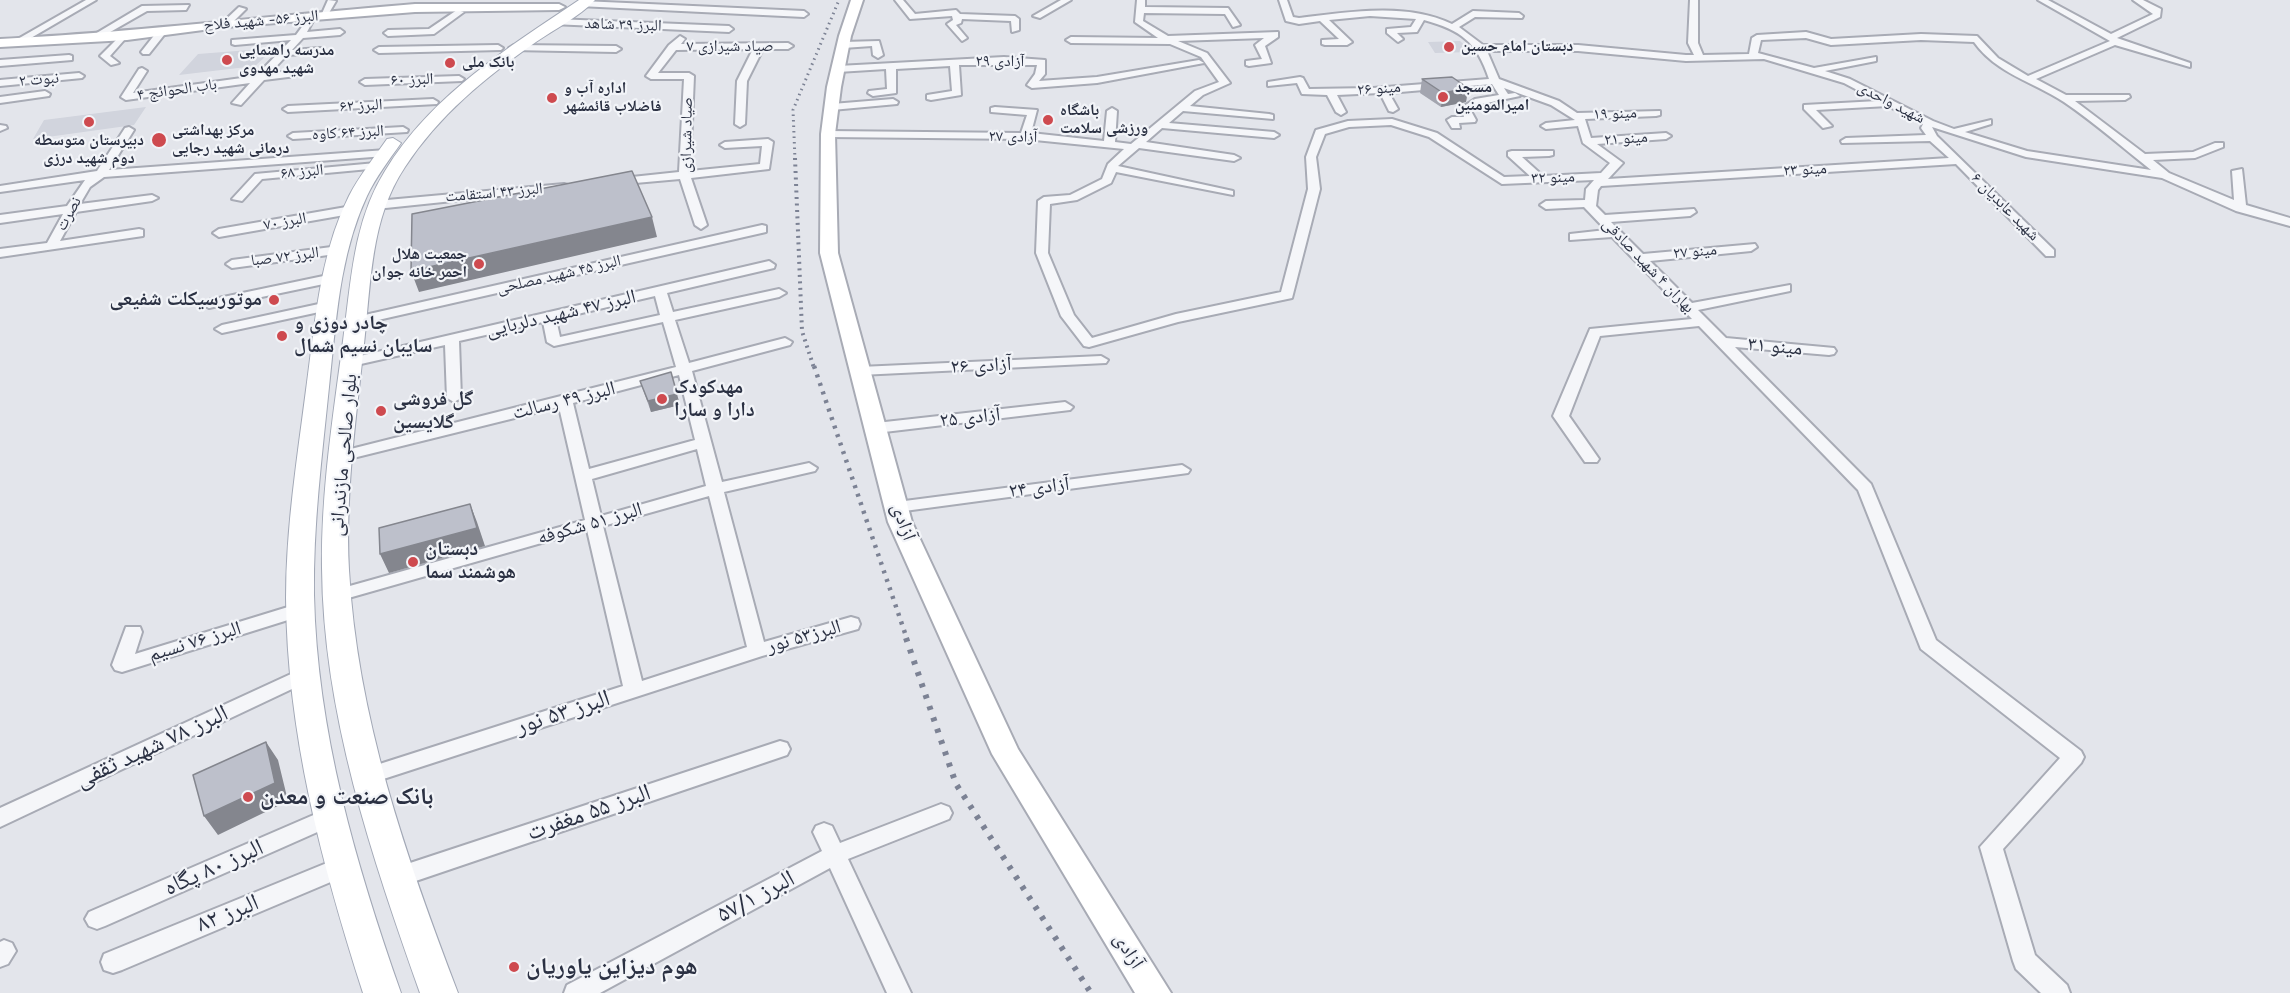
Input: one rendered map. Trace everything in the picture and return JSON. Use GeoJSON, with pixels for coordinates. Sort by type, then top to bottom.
{"type":"FeatureCollection","features":[{"type":"Feature","properties":{"kind":"main road","name":"البرز ۵۶- شهید فلاح"},"geometry":{"type":"LineString","coordinates":[[0,44],[127,36],[416,4],[567,8]]}},
{"type":"Feature","properties":{"kind":"main road","name":"آزادی"},"geometry":{"type":"LineString","coordinates":[[853,4],[838,69],[828,134],[829,253],[900,522],[1006,754],[1154,993]]}},
{"type":"Feature","properties":{"kind":"main road","name":"البرز ۵۶- شهید فلاح"},"geometry":{"type":"LineString","coordinates":[[19,42],[120,39],[225,25],[413,12],[567,8]]}},
{"type":"Feature","properties":{"kind":"main road","name":"بلوار صالحی مازندرانی"},"geometry":{"type":"LineString","coordinates":[[378,991],[316,753],[304,675],[301,609],[302,515],[330,293],[339,250],[352,210],[381,160],[403,130],[459,79],[567,8]]}},
{"type":"Feature","properties":{"kind":"main road","name":"بلوار صالحی مازندرانی"},"geometry":{"type":"LineString","coordinates":[[439,993],[398,877],[357,737],[343,662],[338,595],[336,507],[364,246],[376,205],[393,171],[424,127],[506,48]]}},
{"type":"Feature","properties":{"kind":"main road"},"geometry":{"type":"LineString","coordinates":[[330,293],[342,294],[360,288]]}},
{"type":"Feature","properties":{"kind":"main road"},"geometry":{"type":"LineString","coordinates":[[325,331],[356,323]]}},
{"type":"Feature","properties":{"kind":"street"},"geometry":{"type":"LineString","coordinates":[[0,58],[19,42],[92,0]]}},
{"type":"Feature","properties":{"kind":"street","name":"صیاد شیرازی"},"geometry":{"type":"LineString","coordinates":[[701,225],[684,175],[689,76],[651,76],[672,47],[721,0]]}},
{"type":"Feature","properties":{"kind":"street"},"geometry":{"type":"LineString","coordinates":[[899,0],[913,16],[956,13],[958,16],[1015,19],[1015,30]]}},
{"type":"Feature","properties":{"kind":"street"},"geometry":{"type":"LineString","coordinates":[[1037,16],[1067,0]]}},
{"type":"Feature","properties":{"kind":"street"},"geometry":{"type":"LineString","coordinates":[[1283,0],[1289,19],[1295,20],[1375,11],[1434,17],[1455,26],[1481,48],[1495,81],[1505,97]]}},
{"type":"Feature","properties":{"kind":"street"},"geometry":{"type":"LineString","coordinates":[[1375,11],[1379,0]]}},
{"type":"Feature","properties":{"kind":"street"},"geometry":{"type":"LineString","coordinates":[[1693,0],[1693,43],[1699,56]]}},
{"type":"Feature","properties":{"kind":"street"},"geometry":{"type":"LineString","coordinates":[[2042,0],[2114,40],[2187,64]]}},
{"type":"Feature","properties":{"kind":"street"},"geometry":{"type":"LineString","coordinates":[[2114,40],[2112,37],[2129,27],[2157,15],[2158,11],[2137,0]]}},
{"type":"Feature","properties":{"kind":"street"},"geometry":{"type":"LineString","coordinates":[[323,16],[332,1]]}},
{"type":"Feature","properties":{"kind":"street"},"geometry":{"type":"LineString","coordinates":[[1111,168],[1198,93],[1225,83],[1204,55],[1168,40],[1139,22],[1141,5],[1191,11],[1228,11],[1236,25]]}},
{"type":"Feature","properties":{"kind":"street"},"geometry":{"type":"LineString","coordinates":[[95,37],[146,8],[186,8]]}},
{"type":"Feature","properties":{"kind":"street"},"geometry":{"type":"LineString","coordinates":[[567,8],[804,14]]}},
{"type":"Feature","properties":{"kind":"street","name":"البرز ۳۹ شاهد"},"geometry":{"type":"LineString","coordinates":[[567,8],[691,28],[729,29]]}},
{"type":"Feature","properties":{"kind":"street"},"geometry":{"type":"LineString","coordinates":[[225,25],[242,9]]}},
{"type":"Feature","properties":{"kind":"street"},"geometry":{"type":"LineString","coordinates":[[1455,26],[1474,9],[1519,16]]}},
{"type":"Feature","properties":{"kind":"street"},"geometry":{"type":"LineString","coordinates":[[1191,11],[1194,21]]}},
{"type":"Feature","properties":{"kind":"street"},"geometry":{"type":"LineString","coordinates":[[388,33],[431,32],[460,12]]}},
{"type":"Feature","properties":{"kind":"street"},"geometry":{"type":"LineString","coordinates":[[749,20],[774,21],[779,13]]}},
{"type":"Feature","properties":{"kind":"street"},"geometry":{"type":"LineString","coordinates":[[958,16],[958,21],[951,24],[962,38]]}},
{"type":"Feature","properties":{"kind":"street"},"geometry":{"type":"LineString","coordinates":[[1398,39],[1390,31],[1414,30],[1422,16]]}},
{"type":"Feature","properties":{"kind":"street"},"geometry":{"type":"LineString","coordinates":[[1322,18],[1347,42],[1325,42]]}},
{"type":"Feature","properties":{"kind":"street"},"geometry":{"type":"LineString","coordinates":[[237,103],[281,53],[300,36],[310,19]]}},
{"type":"Feature","properties":{"kind":"street"},"geometry":{"type":"LineString","coordinates":[[1249,63],[1268,61],[1260,45],[1295,20]]}},
{"type":"Feature","properties":{"kind":"street"},"geometry":{"type":"LineString","coordinates":[[235,42],[340,32]]}},
{"type":"Feature","properties":{"kind":"street"},"geometry":{"type":"LineString","coordinates":[[146,52],[159,34]]}},
{"type":"Feature","properties":{"kind":"street"},"geometry":{"type":"LineString","coordinates":[[1071,40],[1168,40],[1275,35]]}},
{"type":"Feature","properties":{"kind":"street"},"geometry":{"type":"LineString","coordinates":[[1754,56],[1757,38],[1775,36],[1806,35],[1831,42],[1921,37],[1977,39],[1988,55],[2007,71],[2065,98],[2165,175]]}},
{"type":"Feature","properties":{"kind":"street"},"geometry":{"type":"LineString","coordinates":[[114,63],[105,56],[120,39]]}},
{"type":"Feature","properties":{"kind":"street"},"geometry":{"type":"LineString","coordinates":[[843,45],[876,39],[878,55]]}},
{"type":"Feature","properties":{"kind":"street"},"geometry":{"type":"LineString","coordinates":[[2026,80],[2114,40]]}},
{"type":"Feature","properties":{"kind":"street","name":"شهید واحدی"},"geometry":{"type":"LineString","coordinates":[[1481,48],[1532,43],[1699,56],[1766,56],[1813,75],[1834,77],[1893,103],[1929,123],[1954,132],[2026,154],[2165,175],[2240,208],[2290,222]]}},
{"type":"Feature","properties":{"kind":"street"},"geometry":{"type":"LineString","coordinates":[[740,124],[742,81],[759,46]]}},
{"type":"Feature","properties":{"kind":"street","name":"صیاد شیرازی ۷"},"geometry":{"type":"LineString","coordinates":[[672,47],[788,46]]}},
{"type":"Feature","properties":{"kind":"street"},"geometry":{"type":"LineString","coordinates":[[379,50],[616,49]]}},
{"type":"Feature","properties":{"kind":"street"},"geometry":{"type":"LineString","coordinates":[[281,53],[320,51]]}},
{"type":"Feature","properties":{"kind":"street"},"geometry":{"type":"LineString","coordinates":[[0,63],[69,58]]}},
{"type":"Feature","properties":{"kind":"street"},"geometry":{"type":"LineString","coordinates":[[1813,75],[1874,59]]}},
{"type":"Feature","properties":{"kind":"street","name":"آزادی ۲۹"},"geometry":{"type":"LineString","coordinates":[[838,69],[1004,60],[1042,62],[1040,74],[1032,85],[1105,76],[1143,77],[1199,63]]}},
{"type":"Feature","properties":{"kind":"street"},"geometry":{"type":"LineString","coordinates":[[931,97],[961,97],[954,63]]}},
{"type":"Feature","properties":{"kind":"street"},"geometry":{"type":"LineString","coordinates":[[872,93],[892,92],[891,66]]}},
{"type":"Feature","properties":{"kind":"street","name":"باب الحوائج ۴"},"geometry":{"type":"LineString","coordinates":[[142,71],[126,97],[259,78]]}},
{"type":"Feature","properties":{"kind":"street"},"geometry":{"type":"LineString","coordinates":[[259,78],[293,74]]}},
{"type":"Feature","properties":{"kind":"street","name":"نبوت ۲"},"geometry":{"type":"LineString","coordinates":[[0,83],[78,76]]}},
{"type":"Feature","properties":{"kind":"street"},"geometry":{"type":"LineString","coordinates":[[1105,76],[1109,93]]}},
{"type":"Feature","properties":{"kind":"street"},"geometry":{"type":"LineString","coordinates":[[1397,77],[1405,88]]}},
{"type":"Feature","properties":{"kind":"street","name":"البرز ۶۰"},"geometry":{"type":"LineString","coordinates":[[365,82],[459,79]]}},
{"type":"Feature","properties":{"kind":"street","name":"مینو ۲۶"},"geometry":{"type":"LineString","coordinates":[[1271,84],[1300,80],[1306,92],[1332,92],[1495,81]]}},
{"type":"Feature","properties":{"kind":"street"},"geometry":{"type":"LineString","coordinates":[[1350,80],[1355,91]]}},
{"type":"Feature","properties":{"kind":"street"},"geometry":{"type":"LineString","coordinates":[[1495,81],[1555,103],[1578,119],[1587,141]]}},
{"type":"Feature","properties":{"kind":"street"},"geometry":{"type":"LineString","coordinates":[[1049,84],[1059,97]]}},
{"type":"Feature","properties":{"kind":"street"},"geometry":{"type":"LineString","coordinates":[[1383,90],[1393,109]]}},
{"type":"Feature","properties":{"kind":"street"},"geometry":{"type":"LineString","coordinates":[[1332,92],[1341,112]]}},
{"type":"Feature","properties":{"kind":"street"},"geometry":{"type":"LineString","coordinates":[[0,100],[45,94]]}},
{"type":"Feature","properties":{"kind":"street"},"geometry":{"type":"LineString","coordinates":[[1456,126],[1452,120],[1471,120],[1466,110],[1479,101],[1530,94]]}},
{"type":"Feature","properties":{"kind":"street"},"geometry":{"type":"LineString","coordinates":[[2065,98],[2125,97]]}},
{"type":"Feature","properties":{"kind":"street","name":"البرز ۶۲"},"geometry":{"type":"LineString","coordinates":[[288,109],[433,102]]}},
{"type":"Feature","properties":{"kind":"street"},"geometry":{"type":"LineString","coordinates":[[832,107],[893,102]]}},
{"type":"Feature","properties":{"kind":"street"},"geometry":{"type":"LineString","coordinates":[[1827,126],[1808,107],[1893,103]]}},
{"type":"Feature","properties":{"kind":"street"},"geometry":{"type":"LineString","coordinates":[[0,112],[40,105]]}},
{"type":"Feature","properties":{"kind":"street"},"geometry":{"type":"LineString","coordinates":[[1182,108],[1269,117]]}},
{"type":"Feature","properties":{"kind":"street"},"geometry":{"type":"LineString","coordinates":[[995,110],[1033,112],[1025,136]]}},
{"type":"Feature","properties":{"kind":"street"},"geometry":{"type":"LineString","coordinates":[[1109,144],[1112,111]]}},
{"type":"Feature","properties":{"kind":"street","name":"مینو ۱۹"},"geometry":{"type":"LineString","coordinates":[[1546,126],[1578,119],[1656,113]]}},
{"type":"Feature","properties":{"kind":"street","name":"مینو ۳۲"},"geometry":{"type":"LineString","coordinates":[[1111,168],[1107,181],[1073,198],[1044,201],[1042,253],[1068,316],[1089,343],[1176,318],[1287,295],[1314,189],[1311,157],[1320,132],[1348,124],[1392,122],[1433,135],[1502,181],[1601,180]]}},
{"type":"Feature","properties":{"kind":"street"},"geometry":{"type":"LineString","coordinates":[[1954,132],[1987,122]]}},
{"type":"Feature","properties":{"kind":"street"},"geometry":{"type":"LineString","coordinates":[[1929,123],[1926,128],[1933,138],[1959,161]]}},
{"type":"Feature","properties":{"kind":"street"},"geometry":{"type":"LineString","coordinates":[[1161,125],[1274,135]]}},
{"type":"Feature","properties":{"kind":"street","name":"نصرت"},"geometry":{"type":"LineString","coordinates":[[0,254],[51,246],[85,185],[101,174],[129,130]]}},
{"type":"Feature","properties":{"kind":"street","name":"البرز ۶۴ کاوه"},"geometry":{"type":"LineString","coordinates":[[293,136],[403,130]]}},
{"type":"Feature","properties":{"kind":"street","name":"آزادی ۲۷"},"geometry":{"type":"LineString","coordinates":[[828,134],[1025,136],[1234,158]]}},
{"type":"Feature","properties":{"kind":"street","name":"مینو ۲۱"},"geometry":{"type":"LineString","coordinates":[[1587,141],[1666,136]]}},
{"type":"Feature","properties":{"kind":"street"},"geometry":{"type":"LineString","coordinates":[[1846,141],[1933,138]]}},
{"type":"Feature","properties":{"kind":"street"},"geometry":{"type":"LineString","coordinates":[[596,183],[765,167],[768,141],[725,145]]}},
{"type":"Feature","properties":{"kind":"street","name":"بهاران ۴ شهید صادقی"},"geometry":{"type":"LineString","coordinates":[[1587,141],[1617,163],[1592,189],[1590,207],[1865,488],[1928,644],[2074,757],[1991,847],[2025,961],[2058,993]]}},
{"type":"Feature","properties":{"kind":"street"},"geometry":{"type":"LineString","coordinates":[[2142,158],[2195,155],[2219,145]]}},
{"type":"Feature","properties":{"kind":"street"},"geometry":{"type":"LineString","coordinates":[[1540,179],[1512,154],[1549,153]]}},
{"type":"Feature","properties":{"kind":"street"},"geometry":{"type":"LineString","coordinates":[[0,189],[101,174],[381,160]]}},
{"type":"Feature","properties":{"kind":"street","name":"البرز ۶۸"},"geometry":{"type":"LineString","coordinates":[[238,199],[259,176],[381,160]]}},
{"type":"Feature","properties":{"kind":"street","name":"مینو ۲۳"},"geometry":{"type":"LineString","coordinates":[[1601,180],[1959,161]]}},
{"type":"Feature","properties":{"kind":"street","name":"شهید عابدیان ۶"},"geometry":{"type":"LineString","coordinates":[[1959,161],[2050,253]]}},
{"type":"Feature","properties":{"kind":"street"},"geometry":{"type":"LineString","coordinates":[[1111,168],[1229,193]]}},
{"type":"Feature","properties":{"kind":"street"},"geometry":{"type":"LineString","coordinates":[[2238,171],[2240,208]]}},
{"type":"Feature","properties":{"kind":"street","name":"البرز ۴۳ استقامت"},"geometry":{"type":"LineString","coordinates":[[376,205],[573,186]]}},
{"type":"Feature","properties":{"kind":"street"},"geometry":{"type":"LineString","coordinates":[[0,219],[152,198]]}},
{"type":"Feature","properties":{"kind":"street"},"geometry":{"type":"LineString","coordinates":[[1546,205],[1591,203]]}},
{"type":"Feature","properties":{"kind":"street","name":"البرز ۷۰"},"geometry":{"type":"LineString","coordinates":[[219,233],[352,210]]}},
{"type":"Feature","properties":{"kind":"street"},"geometry":{"type":"LineString","coordinates":[[1602,219],[1690,212]]}},
{"type":"Feature","properties":{"kind":"street","name":"البرز ۴۵ شهید مصلحی"},"geometry":{"type":"LineString","coordinates":[[356,323],[762,229]]}},
{"type":"Feature","properties":{"kind":"street"},"geometry":{"type":"LineString","coordinates":[[51,246],[139,233]]}},
{"type":"Feature","properties":{"kind":"street"},"geometry":{"type":"LineString","coordinates":[[1574,237],[1616,233]]}},
{"type":"Feature","properties":{"kind":"street","name":"مینو ۲۷"},"geometry":{"type":"LineString","coordinates":[[1639,258],[1751,247]]}},
{"type":"Feature","properties":{"kind":"street","name":"البرز ۷۲ صبا"},"geometry":{"type":"LineString","coordinates":[[232,264],[339,250]]}},
{"type":"Feature","properties":{"kind":"street","name":"البرز ۴۷ شهید دلربایی"},"geometry":{"type":"LineString","coordinates":[[352,362],[769,265]]}},
{"type":"Feature","properties":{"kind":"street"},"geometry":{"type":"LineString","coordinates":[[1689,308],[1785,288]]}},
{"type":"Feature","properties":{"kind":"street"},"geometry":{"type":"LineString","coordinates":[[660,292],[684,370],[757,651]]}},
{"type":"Feature","properties":{"kind":"street"},"geometry":{"type":"LineString","coordinates":[[209,304],[330,293]]}},
{"type":"Feature","properties":{"kind":"street"},"geometry":{"type":"LineString","coordinates":[[222,329],[330,293]]}},
{"type":"Feature","properties":{"kind":"street"},"geometry":{"type":"LineString","coordinates":[[549,317],[554,342],[779,293]]}},
{"type":"Feature","properties":{"kind":"street"},"geometry":{"type":"LineString","coordinates":[[1591,459],[1561,416],[1595,332],[1702,321]]}},
{"type":"Feature","properties":{"kind":"street"},"geometry":{"type":"LineString","coordinates":[[452,339],[454,398]]}},
{"type":"Feature","properties":{"kind":"street","name":"البرز ۴۹ رسالت"},"geometry":{"type":"LineString","coordinates":[[341,456],[565,402],[785,342]]}},
{"type":"Feature","properties":{"kind":"street","name":"مینو ۳۱"},"geometry":{"type":"LineString","coordinates":[[1720,342],[1829,351]]}},
{"type":"Feature","properties":{"kind":"street","name":"آزادی ۲۶"},"geometry":{"type":"LineString","coordinates":[[860,371],[1101,360]]}},
{"type":"Feature","properties":{"kind":"street"},"geometry":{"type":"LineString","coordinates":[[565,402],[634,690]]}},
{"type":"Feature","properties":{"kind":"street","name":"آزادی ۲۵"},"geometry":{"type":"LineString","coordinates":[[876,428],[1065,407]]}},
{"type":"Feature","properties":{"kind":"street"},"geometry":{"type":"LineString","coordinates":[[583,476],[703,443]]}},
{"type":"Feature","properties":{"kind":"street","name":"البرز ۵۱ شکوفه"},"geometry":{"type":"LineString","coordinates":[[338,595],[715,489],[810,468]]}},
{"type":"Feature","properties":{"kind":"street","name":"آزادی ۲۴"},"geometry":{"type":"LineString","coordinates":[[897,507],[1182,470]]}},
{"type":"Feature","properties":{"kind":"street","name":"البرز ۷۶ نسیم"},"geometry":{"type":"LineString","coordinates":[[133,632],[122,665],[301,609]]}},
{"type":"Feature","properties":{"kind":"street","name":"البرز۵۳ نور"},"geometry":{"type":"LineString","coordinates":[[757,651],[851,624]]}},
{"type":"Feature","properties":{"kind":"street","name":"البرز ۵۳ نور"},"geometry":{"type":"LineString","coordinates":[[368,776],[757,651]]}},
{"type":"Feature","properties":{"kind":"street","name":"البرز ۷۸ شهید ثقفی"},"geometry":{"type":"LineString","coordinates":[[0,818],[304,675]]}},
{"type":"Feature","properties":{"kind":"street","name":"البرز ۵۵ مغفرت"},"geometry":{"type":"LineString","coordinates":[[398,877],[780,749]]}},
{"type":"Feature","properties":{"kind":"street","name":"البرز ۵۷/۱"},"geometry":{"type":"LineString","coordinates":[[576,993],[834,855],[941,813]]}},
{"type":"Feature","properties":{"kind":"street","name":"البرز ۸۰ پگاه"},"geometry":{"type":"LineString","coordinates":[[97,919],[332,816]]}},
{"type":"Feature","properties":{"kind":"street"},"geometry":{"type":"LineString","coordinates":[[824,832],[899,993]]}},
{"type":"Feature","properties":{"kind":"street","name":"البرز ۸۲"},"geometry":{"type":"LineString","coordinates":[[113,962],[344,866]]}},
{"type":"Feature","properties":{"kind":"shaded area","name":"دبستان امام حسین"},"geometry":{"type":"Polygon","coordinates":[[[1460,41],[1472,52],[1435,53],[1428,42],[1460,41]]]}},
{"type":"Feature","properties":{"kind":"shaded area","name":"مدرسه راهنمایی شهید مهدوی"},"geometry":{"type":"Polygon","coordinates":[[[275,48],[255,66],[179,75],[198,54],[275,48]]]}},
{"type":"Feature","properties":{"kind":"shaded area","name":"دبیرستان متوسطه دوم شهید درزی"},"geometry":{"type":"Polygon","coordinates":[[[146,107],[134,125],[33,139],[44,120],[146,107]]]}},
{"type":"Feature","properties":{"kind":"building"},"geometry":{"type":"Polygon","coordinates":[[[1452,77],[1468,88],[1443,93],[1422,79],[1452,77]]]}},
{"type":"Feature","properties":{"kind":"building"},"geometry":{"type":"Polygon","coordinates":[[[632,171],[652,217],[411,271],[412,214],[632,171]]]}},
{"type":"Feature","properties":{"kind":"building"},"geometry":{"type":"Polygon","coordinates":[[[671,372],[677,394],[648,401],[640,381],[671,372]]]}},
{"type":"Feature","properties":{"kind":"building"},"geometry":{"type":"Polygon","coordinates":[[[470,504],[477,528],[380,554],[379,528],[470,504]]]}},
{"type":"Feature","properties":{"kind":"building"},"geometry":{"type":"Polygon","coordinates":[[[266,742],[275,783],[204,816],[193,775],[266,742]]]}},
{"type":"Feature","properties":{"kind":"railway"},"geometry":{"type":"LineString","coordinates":[[795,160],[793,110],[839,0]]}},
{"type":"Feature","properties":{"kind":"railway"},"geometry":{"type":"LineString","coordinates":[[795,158],[802,331],[814,368]]}},
{"type":"Feature","properties":{"kind":"railway"},"geometry":{"type":"LineString","coordinates":[[814,366],[907,639]]}},
{"type":"Feature","properties":{"kind":"railway"},"geometry":{"type":"LineString","coordinates":[[906,638],[956,784],[1091,993]]}},
{"type":"Feature","properties":{"kind":"place","name":"دبستان امام حسین"},"geometry":{"type":"Point","coordinates":[1449,47]}},
{"type":"Feature","properties":{"kind":"place","name":"مدرسه راهنمایی شهید مهدوی"},"geometry":{"type":"Point","coordinates":[227,60]}},
{"type":"Feature","properties":{"kind":"place","name":"بانک ملی"},"geometry":{"type":"Point","coordinates":[450,63]}},
{"type":"Feature","properties":{"kind":"place","name":"مسجد امیرالمومنین"},"geometry":{"type":"Point","coordinates":[1443,97]}},
{"type":"Feature","properties":{"kind":"place","name":"اداره آب و فاضلاب قائمشهر"},"geometry":{"type":"Point","coordinates":[552,98]}},
{"type":"Feature","properties":{"kind":"place","name":"باشگاه ورزشی سلامت"},"geometry":{"type":"Point","coordinates":[1048,120]}},
{"type":"Feature","properties":{"kind":"place","name":"دبیرستان متوسطه دوم شهید درزی"},"geometry":{"type":"Point","coordinates":[89,122]}},
{"type":"Feature","properties":{"kind":"place","name":"مرکز بهداشتی درمانی شهید رجایی"},"geometry":{"type":"Point","coordinates":[159,140]}},
{"type":"Feature","properties":{"kind":"place","name":"جمعیت هلال احمر خانه جوان"},"geometry":{"type":"Point","coordinates":[479,264]}},
{"type":"Feature","properties":{"kind":"place","name":"موتورسیکلت شفیعی"},"geometry":{"type":"Point","coordinates":[274,300]}},
{"type":"Feature","properties":{"kind":"place","name":"چادر دوزی و سایبان نسیم شمال"},"geometry":{"type":"Point","coordinates":[282,336]}},
{"type":"Feature","properties":{"kind":"place","name":"مهدکودک دارا و سارا"},"geometry":{"type":"Point","coordinates":[662,399]}},
{"type":"Feature","properties":{"kind":"place","name":"گل فروشی گلایسین"},"geometry":{"type":"Point","coordinates":[381,411]}},
{"type":"Feature","properties":{"kind":"place","name":"دبستان هوشمند سما"},"geometry":{"type":"Point","coordinates":[413,562]}},
{"type":"Feature","properties":{"kind":"place","name":"بانک صنعت و معدن"},"geometry":{"type":"Point","coordinates":[248,797]}},
{"type":"Feature","properties":{"kind":"place","name":"هوم دیزاین یاوریان"},"geometry":{"type":"Point","coordinates":[514,967]}}]}
